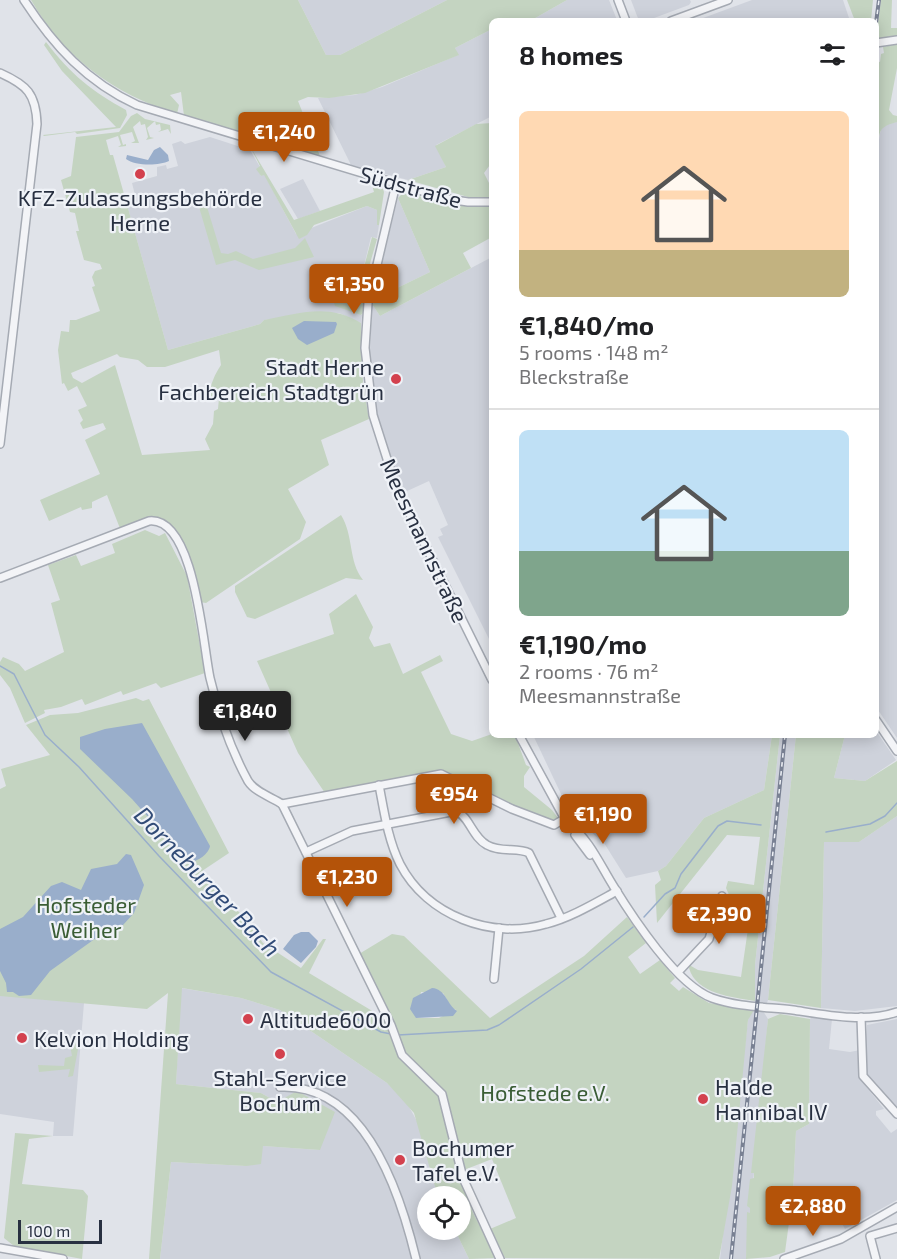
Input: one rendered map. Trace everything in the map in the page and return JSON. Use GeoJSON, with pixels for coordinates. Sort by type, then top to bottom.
{"type":"FeatureCollection","features":[{"type":"Feature","properties":{"kind":"street","name":"Südstraße"},"geometry":{"type":"LineString","coordinates":[[24,0],[50,36],[76,66],[103,87],[128,101],[169,116],[448,199],[468,202],[489,201]]}},
{"type":"Feature","properties":{"kind":"street"},"geometry":{"type":"LineString","coordinates":[[618,0],[625,18]]}},
{"type":"Feature","properties":{"kind":"street"},"geometry":{"type":"LineString","coordinates":[[679,18],[728,0]]}},
{"type":"Feature","properties":{"kind":"street"},"geometry":{"type":"LineString","coordinates":[[879,43],[897,40]]}},
{"type":"Feature","properties":{"kind":"street"},"geometry":{"type":"LineString","coordinates":[[0,73],[22,86],[34,99],[37,124],[0,444]]}},
{"type":"Feature","properties":{"kind":"street","name":"Meesmannstraße"},"geometry":{"type":"LineString","coordinates":[[396,183],[368,303],[365,348],[371,408],[382,449],[395,484],[489,674]]}},
{"type":"Feature","properties":{"kind":"street"},"geometry":{"type":"LineString","coordinates":[[0,578],[149,521],[164,524],[184,555],[193,577],[210,677],[223,723],[249,783],[282,804],[391,1025],[402,1055],[442,1094],[463,1178],[500,1259]]}},
{"type":"Feature","properties":{"kind":"street"},"geometry":{"type":"LineString","coordinates":[[879,724],[897,750]]}},
{"type":"Feature","properties":{"kind":"street"},"geometry":{"type":"LineString","coordinates":[[521,738],[566,822],[678,972],[695,989],[720,1001],[861,1017],[897,1012]]}},
{"type":"Feature","properties":{"kind":"street"},"geometry":{"type":"LineString","coordinates":[[282,804],[441,774],[512,809],[555,825],[566,822]]}},
{"type":"Feature","properties":{"kind":"street"},"geometry":{"type":"LineString","coordinates":[[379,785],[387,824],[400,862],[420,891],[452,915],[469,922],[499,928],[530,928],[561,918],[617,891]]}},
{"type":"Feature","properties":{"kind":"street"},"geometry":{"type":"LineString","coordinates":[[306,852],[344,834],[456,811],[463,814],[473,832],[487,845],[506,851],[524,850],[529,853],[561,918]]}},
{"type":"Feature","properties":{"kind":"street"},"geometry":{"type":"LineString","coordinates":[[678,972],[709,939],[722,896]]}},
{"type":"Feature","properties":{"kind":"street"},"geometry":{"type":"LineString","coordinates":[[494,979],[499,928]]}},
{"type":"Feature","properties":{"kind":"street"},"geometry":{"type":"LineString","coordinates":[[861,1017],[863,1076],[897,1114]]}},
{"type":"Feature","properties":{"kind":"street"},"geometry":{"type":"LineString","coordinates":[[280,1087],[298,1086],[321,1095],[358,1124],[390,1179],[416,1259]]}},
{"type":"Feature","properties":{"kind":"street"},"geometry":{"type":"LineString","coordinates":[[784,1259],[841,1239],[897,1207]]}},
{"type":"Feature","properties":{"kind":"street"},"geometry":{"type":"LineString","coordinates":[[876,1259],[870,1236],[897,1228]]}},
{"type":"Feature","properties":{"kind":"street"},"geometry":{"type":"LineString","coordinates":[[0,1248],[63,1259]]}},
{"type":"Feature","properties":{"kind":"street"},"geometry":{"type":"LineString","coordinates":[[813,1250],[815,1259]]}},
{"type":"Feature","properties":{"kind":"shaded area"},"geometry":{"type":"Polygon","coordinates":[[[298,0],[447,0],[340,55],[330,57],[326,55],[298,0]]]}},
{"type":"Feature","properties":{"kind":"shaded area"},"geometry":{"type":"Polygon","coordinates":[[[567,0],[609,0],[616,18],[535,18],[567,0]]]}},
{"type":"Feature","properties":{"kind":"shaded area"},"geometry":{"type":"Polygon","coordinates":[[[631,0],[690,0],[691,2],[689,5],[654,18],[638,18],[631,0]]]}},
{"type":"Feature","properties":{"kind":"shaded area"},"geometry":{"type":"Polygon","coordinates":[[[752,0],[843,0],[849,18],[703,18],[752,0]]]}},
{"type":"Feature","properties":{"kind":"shaded area"},"geometry":{"type":"Polygon","coordinates":[[[489,31],[489,118],[436,145],[446,167],[408,180],[351,165],[318,98],[355,95],[382,87],[458,55],[455,48],[489,31]]]}},
{"type":"Feature","properties":{"kind":"shaded area"},"geometry":{"type":"Polygon","coordinates":[[[897,122],[897,738],[879,711],[879,139],[881,128],[886,123],[897,122]]]}},
{"type":"Feature","properties":{"kind":"shaded area"},"geometry":{"type":"Polygon","coordinates":[[[210,137],[250,150],[260,167],[257,169],[261,176],[264,174],[296,234],[367,206],[377,210],[377,224],[379,225],[377,238],[371,237],[361,278],[360,299],[334,303],[362,315],[361,323],[339,313],[264,320],[260,324],[168,350],[125,198],[135,195],[132,183],[157,176],[157,167],[166,165],[167,169],[178,166],[172,144],[181,141],[185,144],[210,137]]]}},
{"type":"Feature","properties":{"kind":"shaded area"},"geometry":{"type":"Polygon","coordinates":[[[303,179],[320,211],[298,219],[280,189],[303,179]]]}},
{"type":"Feature","properties":{"kind":"shaded area"},"geometry":{"type":"Polygon","coordinates":[[[398,198],[430,272],[393,290],[392,293],[372,304],[398,198]]]}},
{"type":"Feature","properties":{"kind":"shaded area"},"geometry":{"type":"Polygon","coordinates":[[[489,259],[489,639],[438,537],[443,535],[440,529],[448,525],[429,481],[405,492],[386,447],[376,408],[370,354],[372,304],[380,316],[489,259]]]}},
{"type":"Feature","properties":{"kind":"shaded area"},"geometry":{"type":"Polygon","coordinates":[[[879,735],[896,760],[865,781],[834,778],[844,738],[879,738],[879,735]]]}},
{"type":"Feature","properties":{"kind":"shaded area"},"geometry":{"type":"Polygon","coordinates":[[[534,738],[772,738],[764,790],[704,818],[666,866],[658,871],[626,878],[604,843],[571,815],[534,738]]]}},
{"type":"Feature","properties":{"kind":"shaded area"},"geometry":{"type":"Polygon","coordinates":[[[780,738],[796,738],[768,1000],[764,1003],[763,1011],[768,1019],[746,1259],[720,1259],[748,1020],[755,1001],[755,965],[780,738]]]}},
{"type":"Feature","properties":{"kind":"shaded area"},"geometry":{"type":"Polygon","coordinates":[[[897,816],[897,1006],[855,1011],[821,1008],[824,842],[859,842],[897,816]]]}},
{"type":"Feature","properties":{"kind":"shaded area"},"geometry":{"type":"Polygon","coordinates":[[[181,988],[241,998],[280,1010],[387,1083],[406,1101],[420,1127],[435,1186],[417,1186],[417,1240],[460,1240],[469,1259],[160,1259],[171,1162],[246,1166],[263,1146],[320,1150],[289,1096],[277,1102],[261,1093],[176,1084],[181,988]]]}},
{"type":"Feature","properties":{"kind":"shaded area"},"geometry":{"type":"Polygon","coordinates":[[[0,995],[84,1003],[73,1136],[53,1136],[54,1122],[0,1114],[0,995]]]}},
{"type":"Feature","properties":{"kind":"shaded area"},"geometry":{"type":"Polygon","coordinates":[[[812,1017],[832,1019],[829,1049],[850,1052],[860,1050],[860,1079],[884,1109],[876,1111],[876,1115],[891,1133],[897,1129],[897,1200],[845,1229],[827,1196],[793,1193],[796,1131],[809,1124],[810,1019],[812,1017]]]}},
{"type":"Feature","properties":{"kind":"shaded area"},"geometry":{"type":"Polygon","coordinates":[[[897,1019],[897,1108],[871,1082],[864,1064],[867,1025],[897,1019]]]}},
{"type":"Feature","properties":{"kind":"green space"},"geometry":{"type":"Polygon","coordinates":[[[31,0],[298,0],[326,55],[340,55],[447,0],[567,0],[535,18],[489,18],[489,31],[455,48],[459,55],[365,93],[329,98],[308,97],[298,101],[320,156],[184,116],[181,92],[170,95],[179,105],[177,114],[132,96],[93,71],[75,56],[44,21],[31,0]]]}},
{"type":"Feature","properties":{"kind":"green space"},"geometry":{"type":"Polygon","coordinates":[[[847,0],[873,0],[871,18],[854,18],[847,0]]]}},
{"type":"Feature","properties":{"kind":"green space"},"geometry":{"type":"Polygon","coordinates":[[[881,0],[892,0],[891,28],[897,28],[897,37],[879,40],[881,0]]]}},
{"type":"Feature","properties":{"kind":"green space"},"geometry":{"type":"Polygon","coordinates":[[[46,42],[64,64],[83,81],[126,110],[127,115],[120,128],[77,134],[75,132],[43,135],[116,127],[62,71],[44,45],[46,42]]]}},
{"type":"Feature","properties":{"kind":"green space"},"geometry":{"type":"Polygon","coordinates":[[[897,44],[897,68],[889,110],[897,116],[897,122],[884,127],[879,138],[879,62],[881,54],[884,53],[883,47],[897,44]]]}},
{"type":"Feature","properties":{"kind":"green space"},"geometry":{"type":"Polygon","coordinates":[[[137,113],[145,119],[155,121],[147,128],[150,137],[154,138],[146,140],[148,137],[145,124],[141,125],[140,121],[133,127],[139,143],[131,143],[135,141],[132,132],[120,135],[123,145],[126,144],[126,146],[118,147],[121,145],[118,136],[106,140],[110,155],[113,155],[168,350],[260,324],[264,320],[314,311],[337,313],[361,323],[363,384],[369,419],[321,440],[329,465],[288,489],[306,522],[300,539],[206,603],[200,602],[171,529],[163,519],[148,520],[121,531],[107,495],[92,502],[92,508],[82,510],[81,507],[49,521],[40,500],[100,474],[85,440],[106,429],[103,423],[83,429],[80,423],[83,420],[78,410],[87,406],[77,386],[68,391],[64,383],[62,384],[58,350],[61,331],[69,332],[70,320],[100,311],[92,287],[95,286],[92,277],[95,271],[102,269],[100,264],[84,260],[76,231],[79,231],[75,213],[70,212],[61,180],[71,176],[76,137],[119,132],[131,116],[137,113]],[[219,350],[165,367],[147,367],[138,360],[120,357],[117,354],[71,373],[73,378],[82,383],[115,365],[142,455],[210,450],[205,439],[213,424],[214,411],[218,409],[219,398],[210,398],[210,389],[221,365],[219,350]]]}},
{"type":"Feature","properties":{"kind":"green space"},"geometry":{"type":"Polygon","coordinates":[[[155,121],[170,125],[171,134],[168,129],[158,132],[161,130],[160,124],[156,125],[155,121]]]}},
{"type":"Feature","properties":{"kind":"green space"},"geometry":{"type":"Polygon","coordinates":[[[489,123],[489,166],[484,173],[489,183],[489,197],[468,197],[408,180],[446,167],[435,146],[476,124],[489,123]]]}},
{"type":"Feature","properties":{"kind":"green space"},"geometry":{"type":"Polygon","coordinates":[[[251,148],[294,220],[374,192],[372,185],[383,189],[384,192],[379,225],[377,225],[377,210],[367,206],[314,225],[307,235],[299,239],[264,175],[261,176],[256,169],[260,166],[251,148]]]}},
{"type":"Feature","properties":{"kind":"green space"},"geometry":{"type":"Polygon","coordinates":[[[408,193],[454,206],[489,206],[489,239],[463,253],[471,268],[380,316],[372,304],[392,293],[393,290],[430,272],[398,198],[408,193]]]}},
{"type":"Feature","properties":{"kind":"green space"},"geometry":{"type":"Polygon","coordinates":[[[204,197],[221,253],[228,254],[236,251],[253,259],[295,248],[305,238],[314,257],[259,270],[235,260],[216,265],[197,200],[204,197]]]}},
{"type":"Feature","properties":{"kind":"green space"},"geometry":{"type":"Polygon","coordinates":[[[372,237],[377,239],[369,267],[361,315],[335,306],[334,303],[360,299],[361,278],[372,237]]]}},
{"type":"Feature","properties":{"kind":"green space"},"geometry":{"type":"Polygon","coordinates":[[[341,515],[348,531],[355,565],[363,580],[346,578],[255,619],[247,617],[235,592],[235,586],[341,515]]]}},
{"type":"Feature","properties":{"kind":"green space"},"geometry":{"type":"Polygon","coordinates":[[[145,530],[159,536],[165,533],[187,576],[205,673],[161,688],[156,683],[123,695],[121,691],[85,705],[82,699],[61,707],[44,710],[45,713],[25,723],[10,688],[0,675],[0,662],[3,657],[19,664],[25,671],[64,652],[51,603],[60,600],[48,565],[76,555],[81,566],[115,553],[112,544],[145,530]]]}},
{"type":"Feature","properties":{"kind":"green space"},"geometry":{"type":"Polygon","coordinates":[[[356,594],[373,627],[369,638],[374,647],[390,643],[403,674],[440,655],[443,661],[421,672],[451,734],[472,741],[489,735],[489,738],[516,738],[526,765],[530,767],[524,776],[524,787],[552,810],[558,818],[552,822],[517,809],[447,774],[325,793],[298,753],[257,661],[334,634],[329,614],[356,594]]]}},
{"type":"Feature","properties":{"kind":"green space","name":"Hofstede e.V."},"geometry":{"type":"Polygon","coordinates":[[[136,698],[143,701],[149,699],[229,853],[199,873],[244,917],[263,943],[301,968],[323,939],[326,939],[309,973],[384,1018],[359,954],[392,934],[404,936],[490,1018],[584,956],[627,917],[646,943],[628,957],[640,974],[660,960],[675,978],[670,983],[679,991],[683,987],[709,1003],[754,1010],[748,1020],[732,1186],[719,1259],[505,1258],[490,1229],[516,1218],[492,1159],[464,1170],[464,1186],[435,1186],[414,1113],[387,1083],[280,1010],[241,998],[182,988],[176,1084],[261,1093],[277,1102],[297,1091],[335,1112],[320,1150],[263,1146],[261,1164],[246,1166],[171,1162],[160,1259],[149,1259],[168,993],[147,1009],[0,996],[0,789],[6,786],[1,769],[50,755],[26,725],[50,715],[78,713],[136,698]],[[421,992],[416,1018],[439,1018],[456,1009],[452,1009],[443,993],[421,992]]]}},
{"type":"Feature","properties":{"kind":"green space"},"geometry":{"type":"Polygon","coordinates":[[[772,738],[780,738],[755,965],[755,1001],[726,996],[707,989],[693,977],[689,968],[691,961],[691,966],[698,970],[741,977],[751,908],[746,908],[744,919],[736,918],[736,913],[722,910],[717,928],[721,932],[715,930],[721,907],[730,897],[726,888],[728,881],[754,885],[760,837],[727,835],[657,923],[655,885],[661,880],[658,871],[666,866],[704,818],[764,790],[772,738]]]}},
{"type":"Feature","properties":{"kind":"green space"},"geometry":{"type":"Polygon","coordinates":[[[796,738],[844,738],[834,778],[865,781],[897,761],[897,816],[859,842],[824,842],[821,1008],[768,1000],[796,738]]]}},
{"type":"Feature","properties":{"kind":"green space"},"geometry":{"type":"Polygon","coordinates":[[[780,1014],[810,1019],[809,1124],[796,1131],[793,1193],[785,1252],[770,1257],[746,1259],[747,1212],[750,1213],[750,1208],[747,1206],[750,1179],[754,1178],[754,1173],[751,1173],[768,1019],[780,1014]]]}},
{"type":"Feature","properties":{"kind":"green space"},"geometry":{"type":"Polygon","coordinates":[[[74,1039],[78,1049],[73,1076],[68,1077],[70,1069],[39,1072],[38,1065],[64,1066],[65,1058],[72,1056],[69,1040],[74,1039]]]}},
{"type":"Feature","properties":{"kind":"green space"},"geometry":{"type":"Polygon","coordinates":[[[15,1133],[53,1136],[29,1139],[22,1184],[83,1190],[88,1196],[82,1259],[14,1246],[4,1238],[15,1133]]]}},
{"type":"Feature","properties":{"kind":"green space"},"geometry":{"type":"Polygon","coordinates":[[[471,1207],[496,1258],[469,1259],[460,1240],[471,1240],[471,1207]]]}},
{"type":"Feature","properties":{"kind":"water"},"geometry":{"type":"Polygon","coordinates":[[[160,147],[168,155],[169,161],[147,164],[135,163],[126,159],[127,155],[148,160],[154,150],[160,147]]]}},
{"type":"Feature","properties":{"kind":"water"},"geometry":{"type":"Polygon","coordinates":[[[304,321],[336,322],[337,324],[334,333],[307,345],[298,339],[292,328],[304,321]]]}},
{"type":"Feature","properties":{"kind":"water"},"geometry":{"type":"Polygon","coordinates":[[[142,723],[210,846],[205,855],[195,861],[188,862],[132,799],[80,749],[80,737],[105,729],[142,723]]]}},
{"type":"Feature","properties":{"kind":"water","name":"Hofsteder Weiher"},"geometry":{"type":"Polygon","coordinates":[[[126,854],[131,855],[144,885],[134,913],[123,925],[96,938],[50,971],[31,995],[19,996],[13,992],[7,992],[6,983],[0,971],[0,929],[23,917],[51,886],[62,882],[81,890],[91,869],[117,864],[126,854]]]}},
{"type":"Feature","properties":{"kind":"water"},"geometry":{"type":"Polygon","coordinates":[[[309,932],[318,941],[316,947],[301,963],[283,949],[294,935],[309,932]]]}},
{"type":"Feature","properties":{"kind":"water"},"geometry":{"type":"Polygon","coordinates":[[[432,988],[440,991],[457,1011],[453,1016],[416,1018],[410,1009],[413,998],[432,988]]]}},
{"type":"Feature","properties":{"kind":"waterway","name":"Dorneburger Bach"},"geometry":{"type":"LineString","coordinates":[[0,666],[14,674],[45,735],[79,767],[159,856],[271,972],[381,1032],[391,1034]]}},
{"type":"Feature","properties":{"kind":"waterway","name":"Dorneburger Bach"},"geometry":{"type":"LineString","coordinates":[[826,832],[870,824],[885,816],[897,803]]}},
{"type":"Feature","properties":{"kind":"waterway","name":"Dorneburger Bach"},"geometry":{"type":"LineString","coordinates":[[644,917],[665,894],[675,888],[681,874],[718,826],[727,821],[761,825]]}},
{"type":"Feature","properties":{"kind":"waterway","name":"Dorneburger Bach"},"geometry":{"type":"LineString","coordinates":[[398,1035],[487,1030],[499,1025],[581,969],[633,927]]}},
{"type":"Feature","properties":{"kind":"railway"},"geometry":{"type":"LineString","coordinates":[[877,18],[879,0]]}},
{"type":"Feature","properties":{"kind":"railway"},"geometry":{"type":"LineString","coordinates":[[731,1259],[785,738]]}},
{"type":"Feature","properties":{"kind":"place","name":"KFZ-Zulassungsbehörde Herne"},"geometry":{"type":"Point","coordinates":[140,174]}},
{"type":"Feature","properties":{"kind":"place","name":"Stadt Herne Fachbereich Stadtgrün"},"geometry":{"type":"Point","coordinates":[396,379]}},
{"type":"Feature","properties":{"kind":"place","name":"Altitude6000"},"geometry":{"type":"Point","coordinates":[248,1019]}},
{"type":"Feature","properties":{"kind":"place","name":"Kelvion Holding"},"geometry":{"type":"Point","coordinates":[22,1038]}},
{"type":"Feature","properties":{"kind":"place","name":"Stahl-Service Bochum"},"geometry":{"type":"Point","coordinates":[280,1054]}},
{"type":"Feature","properties":{"kind":"place","name":"Halde Hannibal IV"},"geometry":{"type":"Point","coordinates":[703,1099]}},
{"type":"Feature","properties":{"kind":"place","name":"Bochumer Tafel e.V."},"geometry":{"type":"Point","coordinates":[400,1160]}}]}
